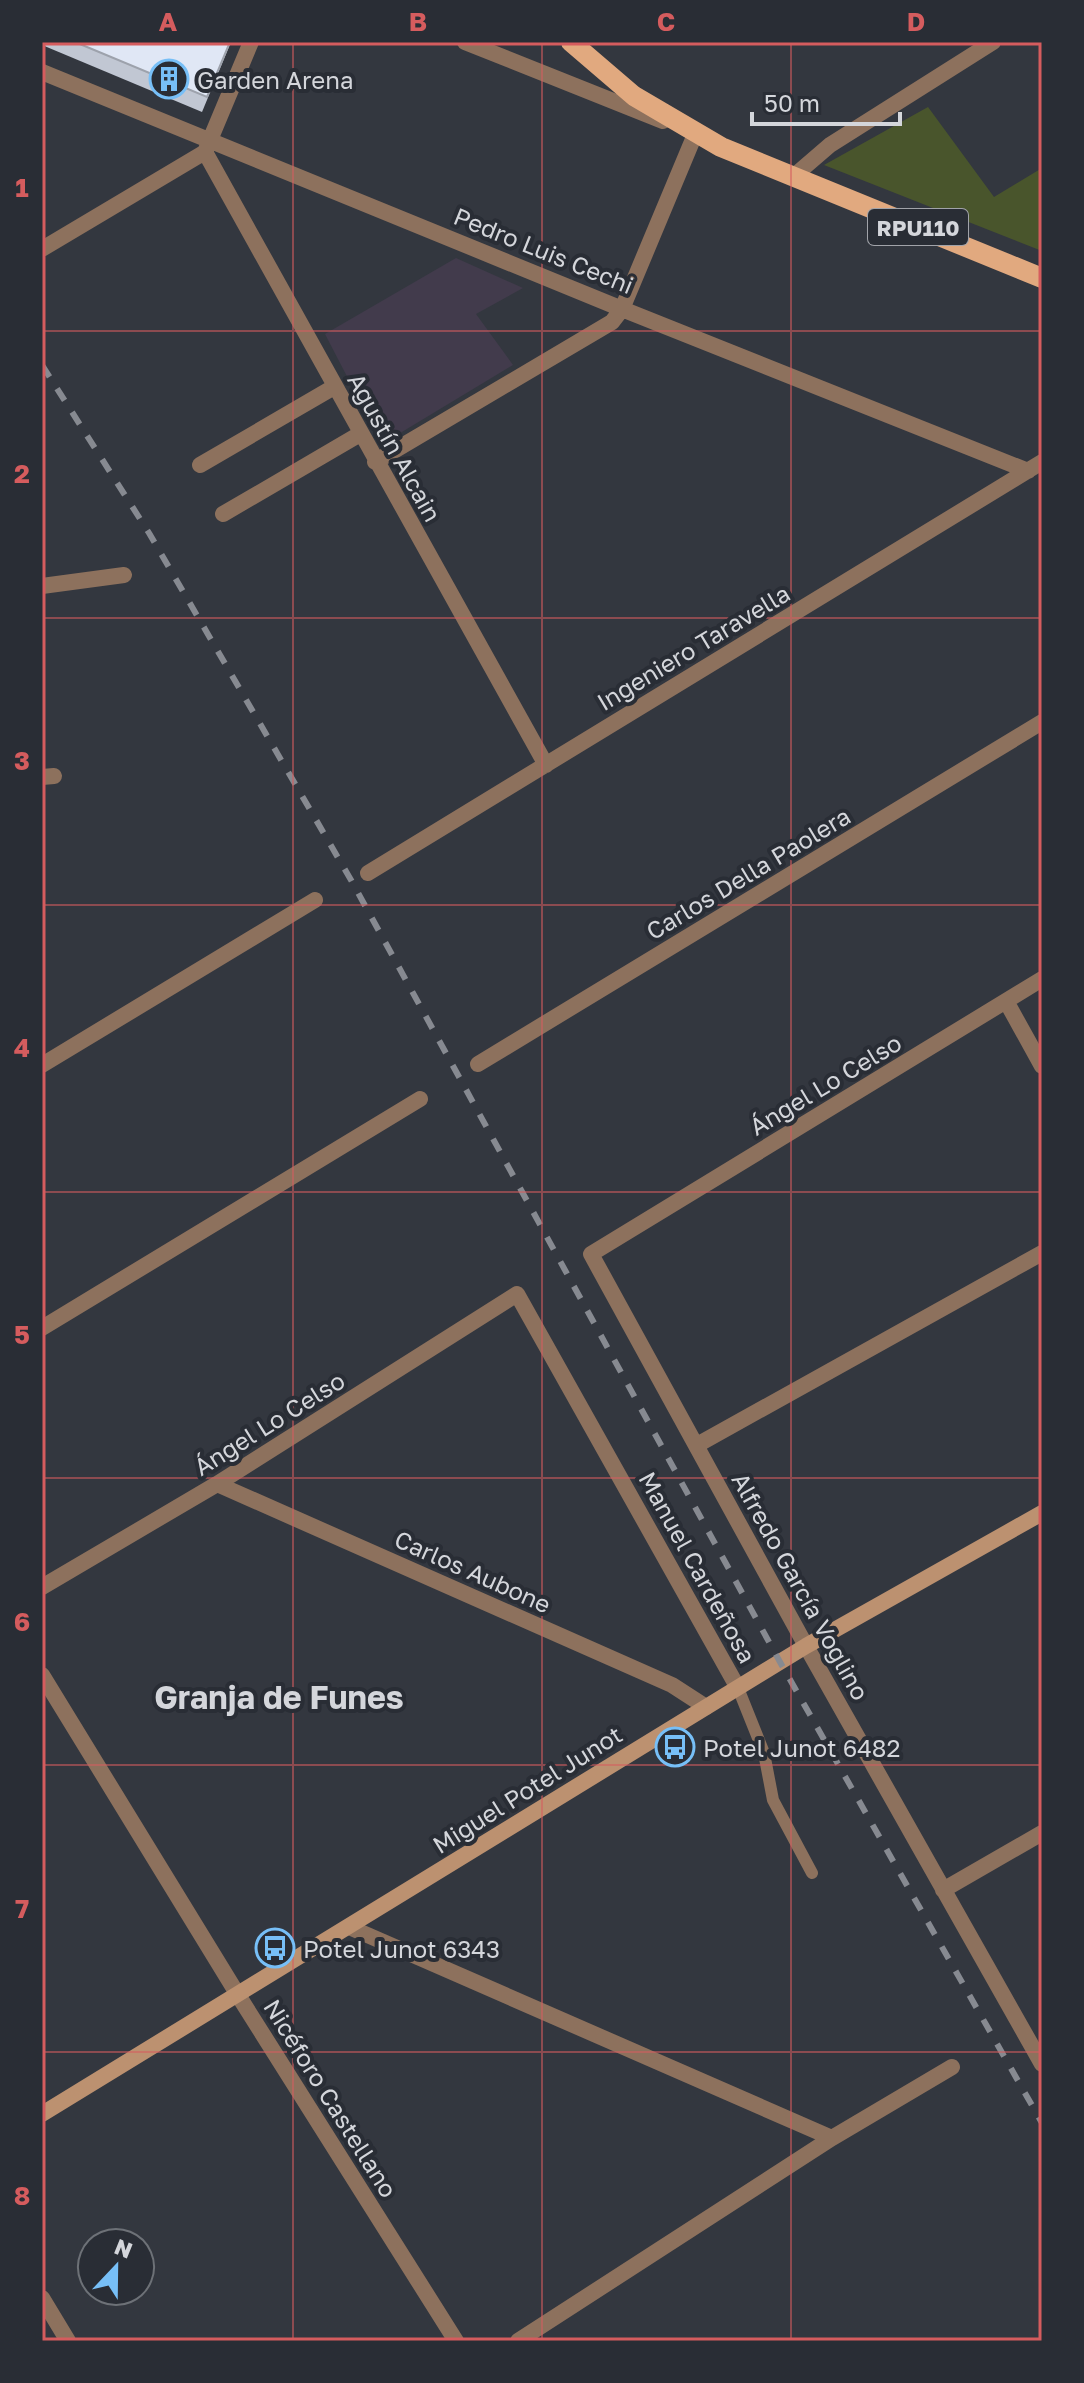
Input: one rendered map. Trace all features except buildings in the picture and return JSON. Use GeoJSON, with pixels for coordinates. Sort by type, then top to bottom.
{"type":"FeatureCollection","features":[{"type":"Feature","properties":{"kind":"main road","name":"RPU110"},"geometry":{"type":"LineString","coordinates":[[571,42],[634,96],[721,147],[1042,278]]}},
{"type":"Feature","properties":{"kind":"main road","name":"Miguel Potel Junot"},"geometry":{"type":"LineString","coordinates":[[42,2114],[806,1646],[1042,1513]]}},
{"type":"Feature","properties":{"kind":"street"},"geometry":{"type":"LineString","coordinates":[[42,249],[208,146],[251,42]]}},
{"type":"Feature","properties":{"kind":"street"},"geometry":{"type":"LineString","coordinates":[[375,462],[612,322],[622,309],[696,132],[465,42]]}},
{"type":"Feature","properties":{"kind":"street"},"geometry":{"type":"LineString","coordinates":[[794,176],[830,145],[993,42]]}},
{"type":"Feature","properties":{"kind":"street","name":"Pedro Luis Cechi"},"geometry":{"type":"LineString","coordinates":[[42,72],[208,146],[1035,467]]}},
{"type":"Feature","properties":{"kind":"street","name":"Agustín Alcain"},"geometry":{"type":"LineString","coordinates":[[208,146],[334,387],[546,765]]}},
{"type":"Feature","properties":{"kind":"street"},"geometry":{"type":"LineString","coordinates":[[200,465],[334,387]]}},
{"type":"Feature","properties":{"kind":"street"},"geometry":{"type":"LineString","coordinates":[[223,514],[360,434]]}},
{"type":"Feature","properties":{"kind":"street","name":"Ingeniero Taravella"},"geometry":{"type":"LineString","coordinates":[[368,873],[1035,467]]}},
{"type":"Feature","properties":{"kind":"street"},"geometry":{"type":"LineString","coordinates":[[42,586],[124,575]]}},
{"type":"Feature","properties":{"kind":"street","name":"Carlos Della Paolera"},"geometry":{"type":"LineString","coordinates":[[478,1064],[1042,722]]}},
{"type":"Feature","properties":{"kind":"street"},"geometry":{"type":"LineString","coordinates":[[42,1065],[315,900]]}},
{"type":"Feature","properties":{"kind":"street","name":"Ángel Lo Celso"},"geometry":{"type":"LineString","coordinates":[[591,1254],[1042,979]]}},
{"type":"Feature","properties":{"kind":"street"},"geometry":{"type":"LineString","coordinates":[[1006,1001],[1042,1066]]}},
{"type":"Feature","properties":{"kind":"street"},"geometry":{"type":"LineString","coordinates":[[42,1328],[420,1099]]}},
{"type":"Feature","properties":{"kind":"street"},"geometry":{"type":"LineString","coordinates":[[697,1445],[1042,1253]]}},
{"type":"Feature","properties":{"kind":"street","name":"Alfredo García Voglino"},"geometry":{"type":"LineString","coordinates":[[591,1254],[806,1646],[1042,2064]]}},
{"type":"Feature","properties":{"kind":"street","name":"Ángel Lo Celso"},"geometry":{"type":"LineString","coordinates":[[42,1587],[217,1484],[517,1294]]}},
{"type":"Feature","properties":{"kind":"street","name":"Manuel Cardeñosa"},"geometry":{"type":"LineString","coordinates":[[517,1294],[738,1688]]}},
{"type":"Feature","properties":{"kind":"street","name":"Carlos Aubone"},"geometry":{"type":"LineString","coordinates":[[217,1484],[672,1685],[706,1707]]}},
{"type":"Feature","properties":{"kind":"street","name":"Nicéforo Castellano"},"geometry":{"type":"LineString","coordinates":[[42,1675],[238,1995],[456,2341]]}},
{"type":"Feature","properties":{"kind":"street"},"geometry":{"type":"LineString","coordinates":[[943,1890],[1042,1833]]}},
{"type":"Feature","properties":{"kind":"street"},"geometry":{"type":"LineString","coordinates":[[349,1927],[832,2138]]}},
{"type":"Feature","properties":{"kind":"street"},"geometry":{"type":"LineString","coordinates":[[518,2341],[832,2138],[952,2067]]}},
{"type":"Feature","properties":{"kind":"street"},"geometry":{"type":"LineString","coordinates":[[42,2298],[68,2341]]}},
{"type":"Feature","properties":{"kind":"lane","name":"Manuel Cardeñosa"},"geometry":{"type":"LineString","coordinates":[[738,1688],[764,1753],[773,1800],[812,1873]]}},
{"type":"Feature","properties":{"kind":"shaded area"},"geometry":{"type":"Polygon","coordinates":[[[456,258],[523,288],[476,314],[513,365],[382,444],[325,334],[456,258]]]}},
{"type":"Feature","properties":{"kind":"green space"},"geometry":{"type":"Polygon","coordinates":[[[928,107],[994,197],[1042,168],[1042,251],[824,165],[928,107]]]}},
{"type":"Feature","properties":{"kind":"railway"},"geometry":{"type":"LineString","coordinates":[[42,365],[149,533],[351,880],[780,1662],[1042,2123]]}},
{"type":"Feature","properties":{"kind":"place","name":"Garden Arena"},"geometry":{"type":"Point","coordinates":[169,79]}},
{"type":"Feature","properties":{"kind":"place","name":"Potel Junot 6482"},"geometry":{"type":"Point","coordinates":[675,1747]}},
{"type":"Feature","properties":{"kind":"place","name":"Potel Junot 6343"},"geometry":{"type":"Point","coordinates":[275,1948]}},
{"type":"Feature","properties":{"kind":"district","name":"Granja de Funes"},"geometry":{"type":"Point","coordinates":[279,1697]}}]}
